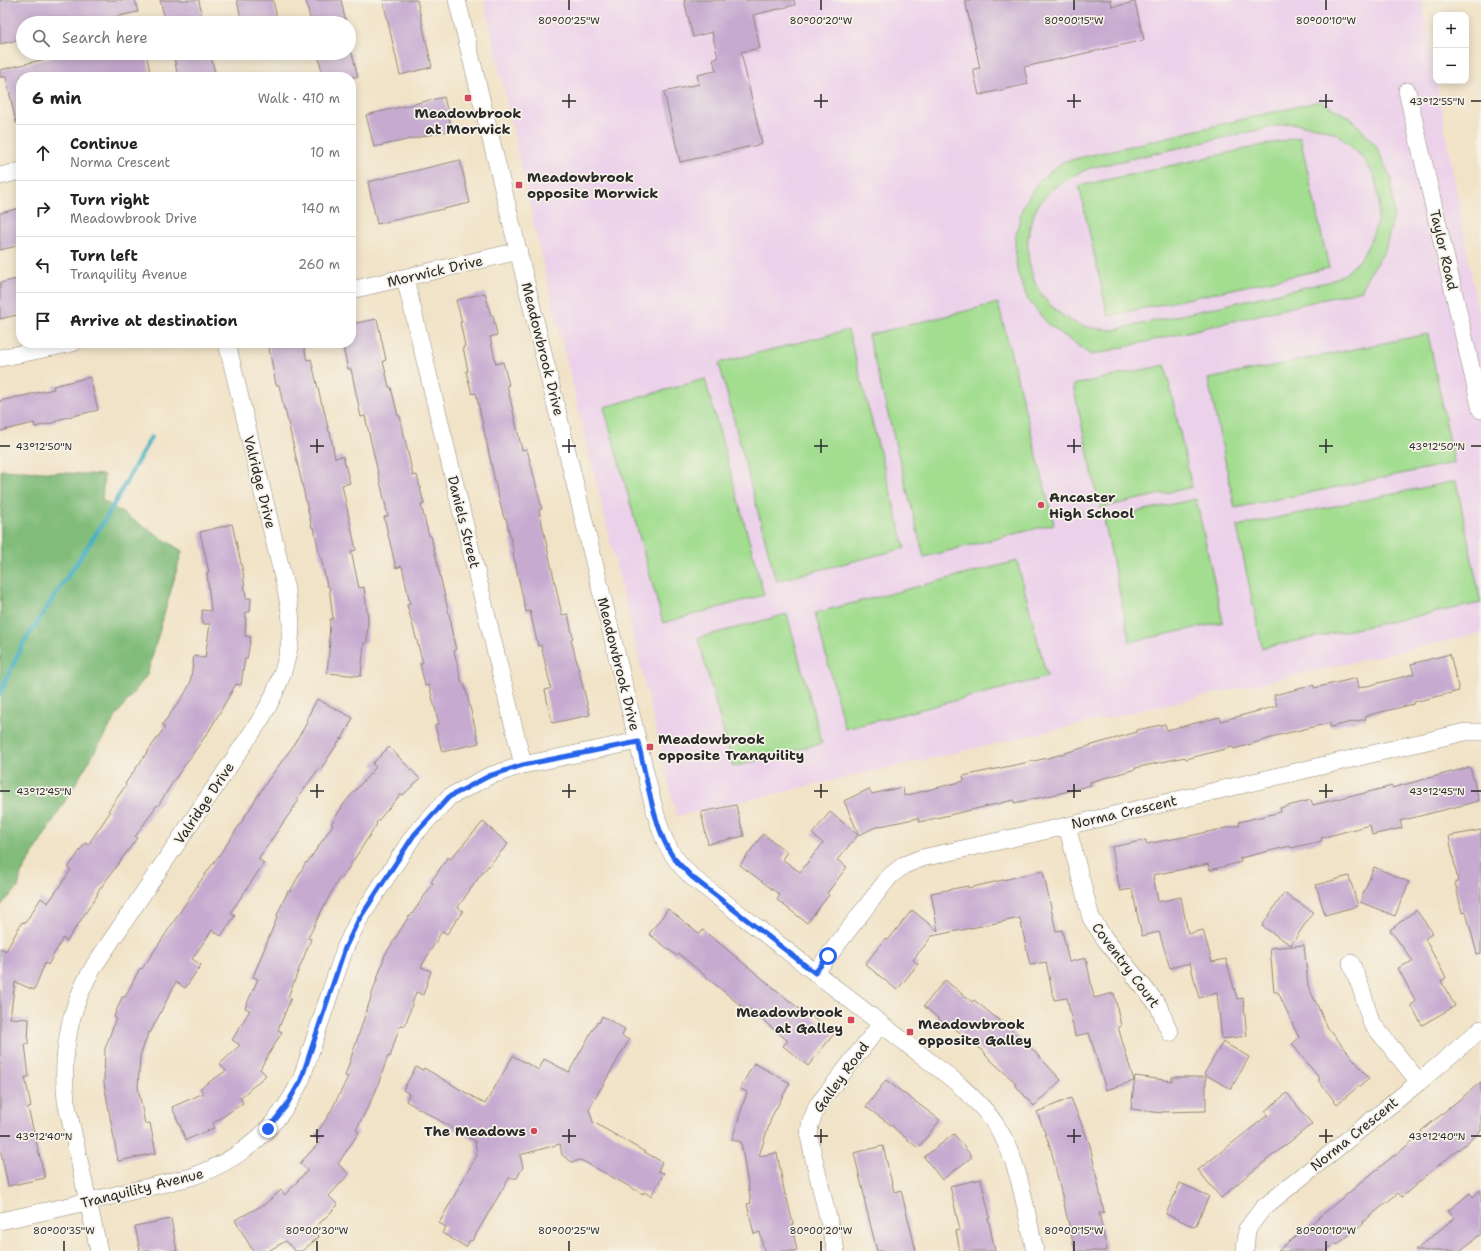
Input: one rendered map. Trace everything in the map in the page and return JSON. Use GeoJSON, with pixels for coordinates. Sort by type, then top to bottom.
{"type":"FeatureCollection","features":[{"type":"Feature","properties":{"kind":"street","name":"Meadowbrook Drive"},"geometry":{"type":"LineString","coordinates":[[457,0],[638,742],[659,826],[664,839],[673,857],[692,877],[956,1082],[973,1098],[991,1118],[1005,1141],[1015,1168],[1035,1251]]}},
{"type":"Feature","properties":{"kind":"street","name":"Taylor Road"},"geometry":{"type":"LineString","coordinates":[[1407,91],[1481,410]]}},
{"type":"Feature","properties":{"kind":"street"},"geometry":{"type":"LineString","coordinates":[[0,176],[16,172]]}},
{"type":"Feature","properties":{"kind":"street","name":"Morwick Drive"},"geometry":{"type":"LineString","coordinates":[[356,289],[519,251]]}},
{"type":"Feature","properties":{"kind":"street","name":"Daniels Street"},"geometry":{"type":"LineString","coordinates":[[405,278],[523,765]]}},
{"type":"Feature","properties":{"kind":"street"},"geometry":{"type":"LineString","coordinates":[[0,358],[49,348]]}},
{"type":"Feature","properties":{"kind":"street","name":"Valridge Drive"},"geometry":{"type":"LineString","coordinates":[[99,1251],[66,1101],[64,1080],[66,1038],[76,1002],[94,966],[261,719],[279,683],[288,649],[291,624],[286,590],[228,348]]}},
{"type":"Feature","properties":{"kind":"street","name":"Norma Crescent"},"geometry":{"type":"LineString","coordinates":[[815,973],[890,876],[904,865],[922,858],[1067,826],[1465,732],[1481,732]]}},
{"type":"Feature","properties":{"kind":"street","name":"Tranquility Avenue"},"geometry":{"type":"LineString","coordinates":[[0,1221],[88,1202],[191,1177],[210,1171],[241,1153],[268,1129],[286,1106],[301,1080],[350,936],[377,890],[414,835],[449,797],[489,776],[523,765],[638,742]]}},
{"type":"Feature","properties":{"kind":"street","name":"Coventry Court"},"geometry":{"type":"LineString","coordinates":[[1067,826],[1091,918],[1105,939],[1158,1006],[1170,1033]]}},
{"type":"Feature","properties":{"kind":"street"},"geometry":{"type":"LineString","coordinates":[[1352,963],[1371,1022],[1418,1082]]}},
{"type":"Feature","properties":{"kind":"street","name":"Galley Road"},"geometry":{"type":"LineString","coordinates":[[836,1251],[814,1161],[810,1136],[810,1125],[817,1106],[881,1024]]}},
{"type":"Feature","properties":{"kind":"street","name":"Norma Crescent"},"geometry":{"type":"LineString","coordinates":[[1245,1251],[1247,1229],[1263,1208],[1481,1029]]}},
{"type":"Feature","properties":{"kind":"shaded area","name":"Ancaster High School"},"geometry":{"type":"Polygon","coordinates":[[[484,0],[1422,0],[1433,61],[1433,84],[1437,84],[1481,328],[1481,633],[677,816],[540,251],[484,0]]]}},
{"type":"Feature","properties":{"kind":"green space"},"geometry":{"type":"Polygon","coordinates":[[[1320,101],[1352,119],[1376,146],[1391,179],[1394,215],[1385,250],[1365,281],[1362,290],[1091,355],[1048,324],[1028,300],[1017,271],[1015,240],[1022,209],[1038,182],[1062,162],[1320,101]],[[1289,123],[1090,168],[1065,180],[1051,190],[1042,200],[1030,225],[1028,252],[1033,279],[1039,291],[1056,310],[1073,322],[1090,328],[1114,330],[1328,282],[1345,274],[1360,260],[1370,242],[1377,223],[1379,202],[1375,177],[1364,159],[1338,134],[1317,127],[1289,123]]]}},
{"type":"Feature","properties":{"kind":"green space"},"geometry":{"type":"Polygon","coordinates":[[[1300,137],[1329,268],[1108,316],[1079,186],[1300,137]]]}},
{"type":"Feature","properties":{"kind":"green space"},"geometry":{"type":"Polygon","coordinates":[[[998,303],[1054,524],[924,557],[868,335],[998,303]]]}},
{"type":"Feature","properties":{"kind":"green space"},"geometry":{"type":"Polygon","coordinates":[[[848,330],[905,548],[776,581],[719,363],[848,330]]]}},
{"type":"Feature","properties":{"kind":"green space"},"geometry":{"type":"Polygon","coordinates":[[[1428,334],[1454,463],[1235,508],[1208,379],[1428,334]]]}},
{"type":"Feature","properties":{"kind":"green space"},"geometry":{"type":"Polygon","coordinates":[[[1165,365],[1192,487],[1100,508],[1073,385],[1165,365]]]}},
{"type":"Feature","properties":{"kind":"green space"},"geometry":{"type":"Polygon","coordinates":[[[705,379],[764,595],[663,623],[604,407],[705,379]]]}},
{"type":"Feature","properties":{"kind":"green space"},"geometry":{"type":"Polygon","coordinates":[[[1,470],[104,475],[102,500],[182,551],[147,675],[118,713],[21,874],[18,888],[0,906],[1,470]]]}},
{"type":"Feature","properties":{"kind":"green space"},"geometry":{"type":"Polygon","coordinates":[[[1456,481],[1481,603],[1262,648],[1237,526],[1456,481]]]}},
{"type":"Feature","properties":{"kind":"green space"},"geometry":{"type":"Polygon","coordinates":[[[1196,499],[1223,622],[1130,642],[1104,519],[1196,499]]]}},
{"type":"Feature","properties":{"kind":"green space"},"geometry":{"type":"Polygon","coordinates":[[[1017,561],[1047,677],[845,729],[815,613],[1017,561]]]}},
{"type":"Feature","properties":{"kind":"green space"},"geometry":{"type":"Polygon","coordinates":[[[787,614],[822,743],[733,767],[698,638],[787,614]]]}},
{"type":"Feature","properties":{"kind":"building"},"geometry":{"type":"Polygon","coordinates":[[[0,0],[135,0],[138,12],[119,16],[16,16],[16,41],[0,44],[0,0]]]}},
{"type":"Feature","properties":{"kind":"building"},"geometry":{"type":"Polygon","coordinates":[[[160,0],[199,0],[202,16],[164,16],[160,0]]]}},
{"type":"Feature","properties":{"kind":"building"},"geometry":{"type":"Polygon","coordinates":[[[237,0],[273,0],[276,16],[240,16],[237,0]]]}},
{"type":"Feature","properties":{"kind":"building"},"geometry":{"type":"Polygon","coordinates":[[[306,0],[341,0],[344,16],[309,16],[306,0]]]}},
{"type":"Feature","properties":{"kind":"building"},"geometry":{"type":"Polygon","coordinates":[[[383,0],[417,0],[432,67],[400,75],[383,0]]]}},
{"type":"Feature","properties":{"kind":"building"},"geometry":{"type":"Polygon","coordinates":[[[684,0],[794,0],[795,5],[753,15],[760,48],[741,52],[762,144],[680,162],[664,92],[699,84],[697,75],[716,71],[713,59],[718,58],[712,32],[693,37],[684,0]]]}},
{"type":"Feature","properties":{"kind":"building"},"geometry":{"type":"Polygon","coordinates":[[[965,0],[1111,0],[1112,7],[1135,2],[1144,40],[1024,67],[1028,84],[979,95],[973,69],[980,68],[965,0]]]}},
{"type":"Feature","properties":{"kind":"building"},"geometry":{"type":"Polygon","coordinates":[[[41,60],[147,60],[150,72],[16,72],[16,123],[6,77],[0,77],[0,70],[41,60]]]}},
{"type":"Feature","properties":{"kind":"building"},"geometry":{"type":"Polygon","coordinates":[[[174,60],[212,60],[215,72],[177,72],[174,60]]]}},
{"type":"Feature","properties":{"kind":"building"},"geometry":{"type":"Polygon","coordinates":[[[319,60],[354,60],[358,77],[356,77],[356,72],[322,72],[319,60]]]}},
{"type":"Feature","properties":{"kind":"building"},"geometry":{"type":"Polygon","coordinates":[[[444,97],[452,130],[374,147],[366,115],[444,97]]]}},
{"type":"Feature","properties":{"kind":"building"},"geometry":{"type":"Polygon","coordinates":[[[460,160],[470,203],[377,224],[368,182],[460,160]]]}},
{"type":"Feature","properties":{"kind":"building"},"geometry":{"type":"Polygon","coordinates":[[[16,209],[16,246],[0,250],[0,213],[16,209]]]}},
{"type":"Feature","properties":{"kind":"building"},"geometry":{"type":"Polygon","coordinates":[[[16,279],[16,315],[0,319],[0,283],[16,279]]]}},
{"type":"Feature","properties":{"kind":"building"},"geometry":{"type":"Polygon","coordinates":[[[485,293],[491,316],[493,315],[497,335],[490,337],[496,364],[503,362],[522,450],[527,449],[542,509],[539,510],[562,615],[568,614],[573,638],[571,639],[590,715],[552,723],[545,690],[551,688],[541,645],[538,646],[530,611],[526,612],[514,553],[506,518],[504,518],[497,491],[476,393],[472,394],[466,371],[468,371],[463,347],[465,346],[460,322],[462,322],[456,300],[485,293]]]}},
{"type":"Feature","properties":{"kind":"building"},"geometry":{"type":"Polygon","coordinates":[[[377,319],[386,360],[383,361],[389,387],[391,387],[398,416],[400,416],[413,476],[417,475],[424,504],[421,505],[429,536],[431,536],[451,623],[456,650],[454,651],[462,684],[464,683],[479,743],[442,752],[435,725],[439,724],[429,685],[425,686],[420,663],[423,663],[407,605],[410,604],[402,566],[396,568],[384,517],[388,516],[365,416],[361,417],[351,369],[348,369],[343,348],[356,348],[356,323],[377,319]]]}},
{"type":"Feature","properties":{"kind":"building"},"geometry":{"type":"Polygon","coordinates":[[[269,348],[304,348],[307,360],[311,359],[330,432],[335,458],[343,456],[350,483],[342,485],[356,550],[351,551],[359,588],[364,587],[368,619],[367,643],[364,643],[361,676],[327,673],[330,642],[330,619],[333,619],[329,586],[327,586],[314,528],[312,528],[279,385],[276,385],[269,348]]]}},
{"type":"Feature","properties":{"kind":"building"},"geometry":{"type":"Polygon","coordinates":[[[90,377],[98,410],[56,420],[56,422],[35,427],[34,423],[0,431],[0,401],[54,389],[53,386],[90,377]]]}},
{"type":"Feature","properties":{"kind":"building"},"geometry":{"type":"Polygon","coordinates":[[[232,524],[243,572],[246,598],[251,598],[250,612],[246,612],[245,636],[251,637],[247,659],[245,659],[241,685],[236,684],[209,731],[135,837],[137,838],[97,893],[98,894],[67,941],[63,938],[48,965],[45,963],[34,990],[15,982],[10,1018],[29,1019],[28,1044],[25,1044],[29,1077],[25,1077],[31,1107],[28,1108],[45,1178],[8,1186],[0,1148],[0,948],[6,951],[22,922],[25,923],[41,898],[48,903],[71,870],[68,868],[85,843],[88,845],[110,812],[108,811],[126,785],[125,784],[165,727],[162,725],[184,695],[190,684],[194,656],[205,658],[210,624],[202,624],[202,610],[211,611],[207,572],[209,572],[200,532],[232,524]]]}},
{"type":"Feature","properties":{"kind":"building"},"geometry":{"type":"Polygon","coordinates":[[[1450,654],[1459,691],[1365,716],[1366,719],[1330,727],[1330,723],[1275,736],[1234,749],[1233,747],[1186,759],[1185,757],[1135,768],[1136,769],[1090,782],[1091,785],[1057,794],[1014,803],[1014,800],[919,822],[918,818],[876,827],[859,835],[844,801],[869,789],[872,794],[903,787],[904,796],[964,781],[963,776],[1048,758],[1137,732],[1137,730],[1165,724],[1167,730],[1220,717],[1221,721],[1277,706],[1274,695],[1314,685],[1314,688],[1357,678],[1359,688],[1414,674],[1411,664],[1450,654]]]}},
{"type":"Feature","properties":{"kind":"building"},"geometry":{"type":"Polygon","coordinates":[[[317,699],[353,718],[342,739],[341,738],[321,769],[319,768],[297,799],[299,800],[258,859],[264,863],[231,912],[235,916],[221,936],[212,930],[192,959],[201,965],[185,988],[176,982],[150,1033],[149,1032],[140,1056],[138,1087],[145,1124],[150,1123],[156,1153],[118,1161],[104,1083],[105,1049],[116,1018],[114,1017],[122,997],[125,997],[140,968],[142,969],[199,883],[230,840],[268,780],[291,749],[308,721],[306,720],[317,699]]]}},
{"type":"Feature","properties":{"kind":"building"},"geometry":{"type":"Polygon","coordinates":[[[389,747],[420,779],[403,795],[401,794],[376,823],[377,824],[342,878],[340,877],[323,908],[308,938],[311,939],[288,997],[291,998],[278,1030],[282,1032],[260,1069],[266,1075],[240,1098],[243,1103],[212,1124],[214,1128],[186,1140],[172,1107],[204,1093],[200,1088],[226,1071],[220,1064],[240,1045],[232,1040],[250,1010],[245,1008],[258,979],[253,977],[288,891],[290,892],[306,862],[307,863],[333,825],[331,824],[346,801],[376,767],[372,764],[389,747]]]}},
{"type":"Feature","properties":{"kind":"building"},"geometry":{"type":"Polygon","coordinates":[[[1470,767],[1479,801],[1400,821],[1402,828],[1372,835],[1370,825],[1321,838],[1322,841],[1291,848],[1290,846],[1240,858],[1241,862],[1210,870],[1208,864],[1153,875],[1158,902],[1181,897],[1188,934],[1203,930],[1212,962],[1226,959],[1237,999],[1243,998],[1247,1036],[1222,1039],[1217,993],[1199,998],[1190,963],[1170,968],[1159,932],[1142,936],[1132,889],[1120,891],[1112,847],[1146,840],[1146,844],[1240,825],[1239,822],[1281,812],[1280,808],[1311,800],[1313,805],[1392,786],[1392,788],[1470,767]]]}},
{"type":"Feature","properties":{"kind":"building"},"geometry":{"type":"Polygon","coordinates":[[[736,805],[744,836],[708,844],[701,812],[736,805]]]}},
{"type":"Feature","properties":{"kind":"building"},"geometry":{"type":"Polygon","coordinates":[[[830,812],[858,835],[837,860],[847,867],[827,893],[829,895],[807,923],[777,900],[780,895],[740,865],[763,834],[787,852],[782,859],[800,872],[823,843],[812,834],[830,812]]]}},
{"type":"Feature","properties":{"kind":"building"},"geometry":{"type":"Polygon","coordinates":[[[483,822],[508,844],[482,873],[458,907],[463,911],[447,934],[442,931],[421,967],[431,971],[423,995],[416,992],[405,1026],[400,1025],[390,1057],[388,1056],[375,1093],[356,1130],[359,1132],[338,1164],[349,1174],[329,1196],[338,1205],[313,1230],[319,1237],[302,1251],[295,1251],[286,1241],[268,1251],[253,1251],[235,1220],[265,1204],[281,1190],[285,1195],[308,1170],[300,1163],[322,1140],[315,1136],[330,1113],[348,1077],[345,1076],[385,955],[409,916],[410,917],[433,883],[431,882],[448,857],[450,859],[483,822]]]}},
{"type":"Feature","properties":{"kind":"building"},"geometry":{"type":"Polygon","coordinates":[[[1481,830],[1481,953],[1477,954],[1466,912],[1462,913],[1455,882],[1458,882],[1449,836],[1481,830]]]}},
{"type":"Feature","properties":{"kind":"building"},"geometry":{"type":"Polygon","coordinates":[[[1374,867],[1409,882],[1395,916],[1360,902],[1374,867]]]}},
{"type":"Feature","properties":{"kind":"building"},"geometry":{"type":"Polygon","coordinates":[[[1043,871],[1056,931],[1062,930],[1069,962],[1086,958],[1094,998],[1114,993],[1121,1026],[1118,1027],[1134,1081],[1106,1090],[1089,1033],[1075,1036],[1067,998],[1054,1000],[1046,962],[1030,965],[1020,918],[932,936],[913,960],[918,964],[897,990],[865,964],[886,938],[888,940],[912,910],[938,931],[931,893],[968,886],[968,888],[1043,871]]]}},
{"type":"Feature","properties":{"kind":"building"},"geometry":{"type":"Polygon","coordinates":[[[1349,876],[1358,906],[1325,915],[1316,885],[1349,876]]]}},
{"type":"Feature","properties":{"kind":"building"},"geometry":{"type":"Polygon","coordinates":[[[1284,893],[1313,912],[1291,945],[1262,926],[1284,893]]]}},
{"type":"Feature","properties":{"kind":"building"},"geometry":{"type":"Polygon","coordinates":[[[668,909],[700,934],[703,930],[808,1016],[809,1014],[834,1034],[808,1066],[783,1046],[788,1041],[749,1009],[747,1011],[679,954],[677,956],[649,934],[668,909]]]}},
{"type":"Feature","properties":{"kind":"building"},"geometry":{"type":"Polygon","coordinates":[[[1416,910],[1433,933],[1425,939],[1446,978],[1441,981],[1455,1006],[1422,1025],[1411,1005],[1416,1002],[1398,968],[1413,961],[1390,930],[1416,910]]]}},
{"type":"Feature","properties":{"kind":"building"},"geometry":{"type":"Polygon","coordinates":[[[1304,945],[1308,986],[1328,1028],[1369,1078],[1337,1104],[1318,1080],[1320,1079],[1292,1044],[1299,1038],[1278,992],[1274,992],[1270,948],[1304,945]]]}},
{"type":"Feature","properties":{"kind":"building"},"geometry":{"type":"Polygon","coordinates":[[[945,980],[972,1002],[974,1000],[1009,1028],[1033,1050],[1061,1080],[1034,1106],[1015,1085],[1016,1083],[985,1055],[986,1054],[947,1022],[945,1024],[924,1006],[945,980]]]}},
{"type":"Feature","properties":{"kind":"building","name":"The Meadows"},"geometry":{"type":"Polygon","coordinates":[[[602,1016],[625,1029],[622,1036],[629,1040],[589,1109],[593,1122],[662,1162],[658,1171],[664,1173],[651,1196],[644,1192],[643,1194],[581,1160],[572,1162],[562,1155],[560,1144],[520,1155],[523,1167],[517,1178],[509,1178],[472,1241],[470,1240],[466,1247],[442,1233],[446,1227],[439,1223],[477,1155],[475,1141],[406,1101],[409,1094],[403,1090],[416,1067],[423,1070],[424,1068],[485,1104],[513,1056],[539,1070],[544,1059],[569,1072],[597,1022],[599,1023],[602,1016]]]}},
{"type":"Feature","properties":{"kind":"building"},"geometry":{"type":"Polygon","coordinates":[[[1223,1042],[1249,1057],[1231,1089],[1204,1074],[1223,1042]]]}},
{"type":"Feature","properties":{"kind":"building"},"geometry":{"type":"Polygon","coordinates":[[[754,1063],[790,1083],[772,1116],[759,1156],[777,1153],[785,1195],[793,1224],[797,1251],[764,1251],[760,1232],[754,1234],[747,1204],[751,1203],[741,1142],[732,1140],[747,1092],[740,1089],[754,1063]]]}},
{"type":"Feature","properties":{"kind":"building"},"geometry":{"type":"Polygon","coordinates":[[[1135,1076],[1172,1081],[1172,1077],[1206,1077],[1206,1111],[1161,1113],[1131,1109],[1135,1076]]]}},
{"type":"Feature","properties":{"kind":"building"},"geometry":{"type":"Polygon","coordinates":[[[886,1080],[940,1120],[918,1148],[895,1128],[866,1107],[886,1080]]]}},
{"type":"Feature","properties":{"kind":"building"},"geometry":{"type":"Polygon","coordinates":[[[1481,1082],[1481,1131],[1402,1197],[1398,1193],[1337,1245],[1335,1243],[1326,1251],[1278,1251],[1397,1154],[1422,1133],[1421,1131],[1481,1082]]]}},
{"type":"Feature","properties":{"kind":"building"},"geometry":{"type":"Polygon","coordinates":[[[1287,1093],[1312,1124],[1221,1198],[1198,1170],[1268,1115],[1265,1111],[1287,1093]]]}},
{"type":"Feature","properties":{"kind":"building"},"geometry":{"type":"Polygon","coordinates":[[[1071,1098],[1090,1145],[1104,1212],[1099,1213],[1107,1251],[1075,1251],[1051,1149],[1037,1112],[1071,1098]]]}},
{"type":"Feature","properties":{"kind":"building"},"geometry":{"type":"Polygon","coordinates":[[[954,1134],[972,1157],[942,1180],[924,1157],[954,1134]]]}},
{"type":"Feature","properties":{"kind":"building"},"geometry":{"type":"Polygon","coordinates":[[[883,1146],[894,1192],[901,1190],[916,1251],[877,1251],[854,1153],[883,1146]]]}},
{"type":"Feature","properties":{"kind":"building"},"geometry":{"type":"Polygon","coordinates":[[[981,1179],[990,1218],[988,1218],[995,1251],[960,1251],[956,1231],[960,1230],[950,1186],[981,1179]]]}},
{"type":"Feature","properties":{"kind":"building"},"geometry":{"type":"Polygon","coordinates":[[[1180,1183],[1209,1196],[1195,1227],[1166,1214],[1180,1183]]]}},
{"type":"Feature","properties":{"kind":"building"},"geometry":{"type":"Polygon","coordinates":[[[1481,1190],[1481,1234],[1460,1251],[1415,1251],[1454,1218],[1448,1211],[1470,1193],[1473,1197],[1481,1190]]]}},
{"type":"Feature","properties":{"kind":"building"},"geometry":{"type":"Polygon","coordinates":[[[171,1219],[177,1251],[140,1251],[135,1226],[171,1219]]]}},
{"type":"Feature","properties":{"kind":"waterway"},"geometry":{"type":"LineString","coordinates":[[0,695],[23,644],[105,520],[151,437]]}},
{"type":"Feature","properties":{"kind":"place","name":"Meadowbrook at Morwick"},"geometry":{"type":"Point","coordinates":[468,98]}},
{"type":"Feature","properties":{"kind":"place","name":"Meadowbrook opposite Morwick"},"geometry":{"type":"Point","coordinates":[519,185]}},
{"type":"Feature","properties":{"kind":"place","name":"Ancaster High School"},"geometry":{"type":"Point","coordinates":[1041,505]}},
{"type":"Feature","properties":{"kind":"place","name":"Meadowbrook opposite Tranquility"},"geometry":{"type":"Point","coordinates":[650,747]}},
{"type":"Feature","properties":{"kind":"place","name":"Meadowbrook at Galley"},"geometry":{"type":"Point","coordinates":[851,1020]}},
{"type":"Feature","properties":{"kind":"place","name":"Meadowbrook opposite Galley"},"geometry":{"type":"Point","coordinates":[910,1032]}},
{"type":"Feature","properties":{"kind":"place","name":"The Meadows"},"geometry":{"type":"Point","coordinates":[534,1131]}},
{"type":"Feature","properties":{"kind":"route"},"geometry":{"type":"LineString","coordinates":[[268,1129],[286,1106],[301,1080],[350,936],[377,890],[414,835],[449,797],[489,776],[523,765],[638,742],[659,826],[673,857],[692,877],[815,973],[828,956]]}}]}
